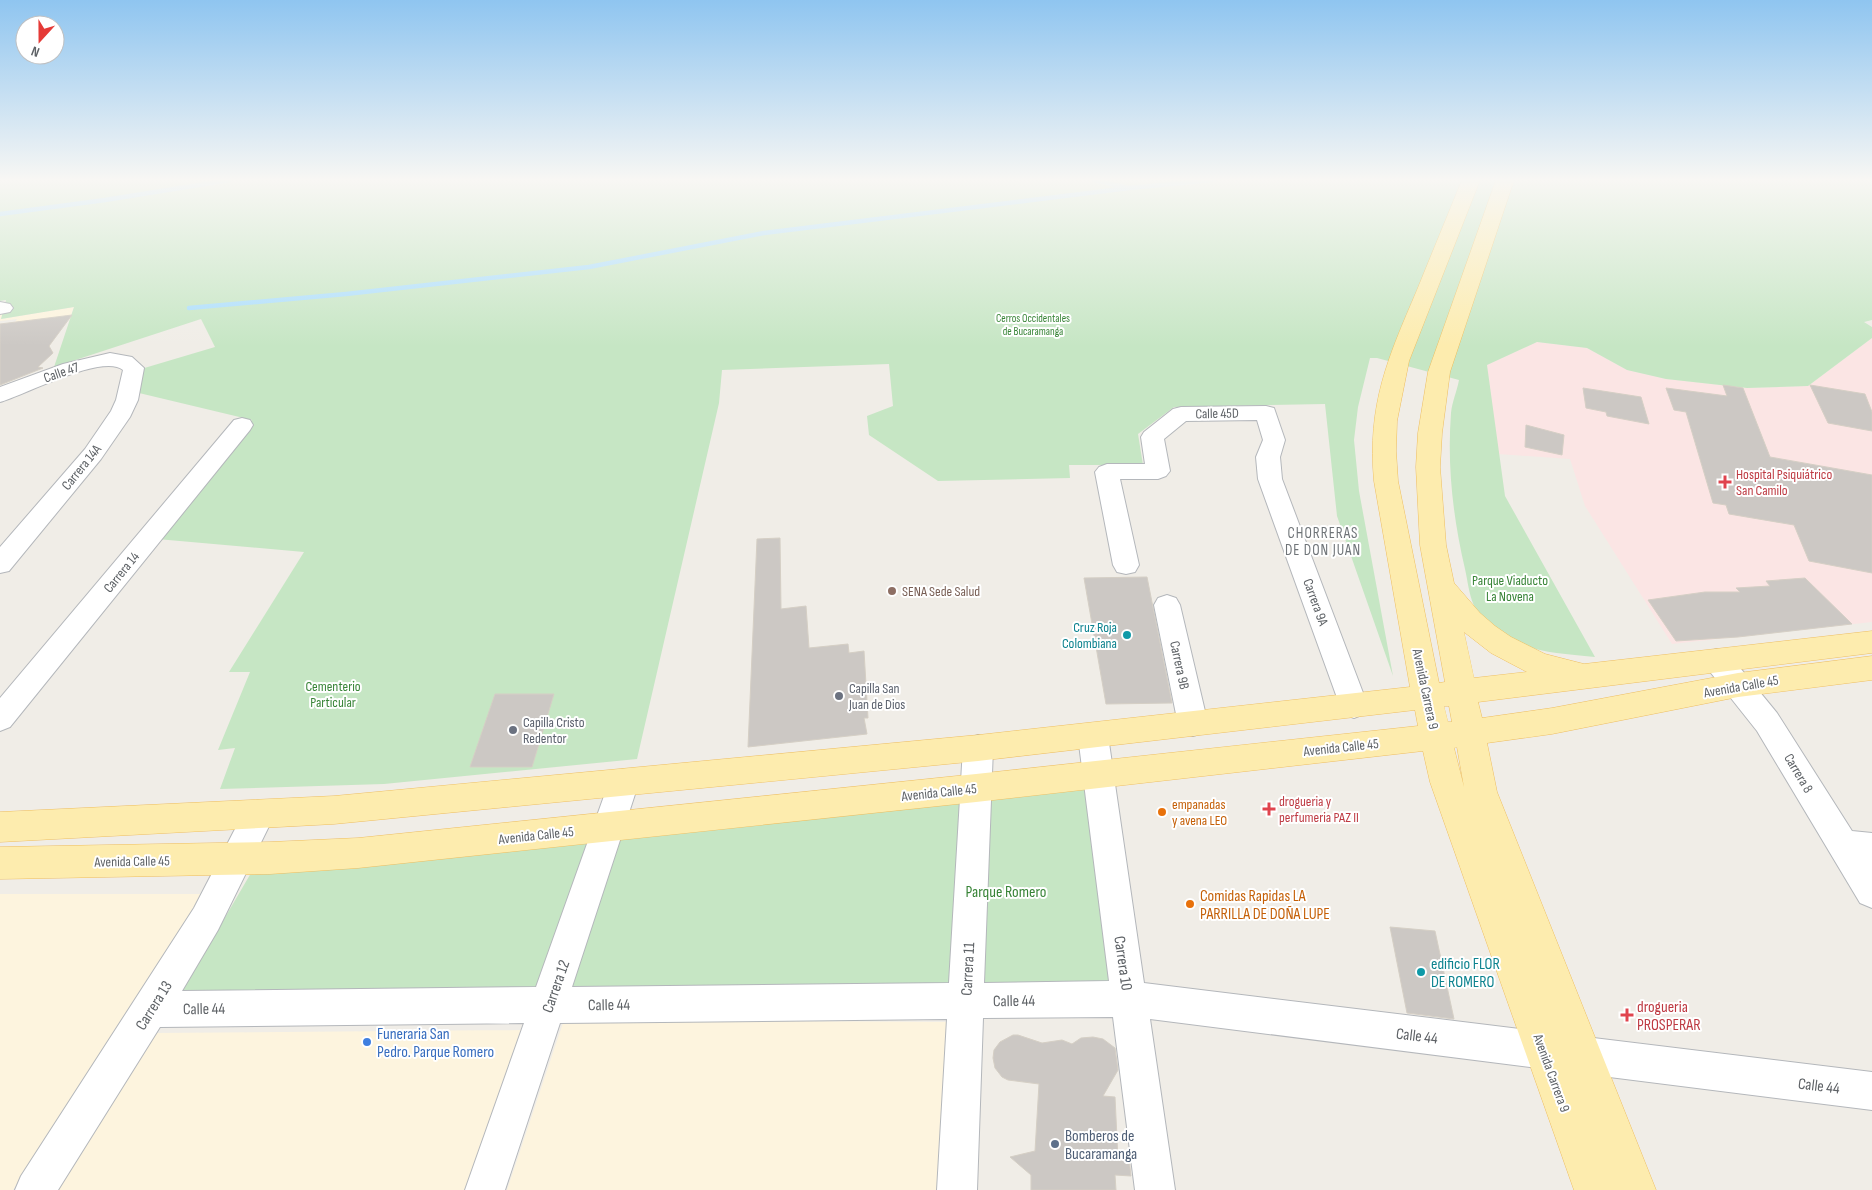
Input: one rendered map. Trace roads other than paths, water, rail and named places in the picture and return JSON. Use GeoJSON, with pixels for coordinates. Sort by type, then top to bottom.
{"type":"FeatureCollection","features":[{"type":"Feature","properties":{"kind":"main road","name":"Avenida Carrera 9"},"geometry":{"type":"LineString","coordinates":[[1449,236],[1398,361],[1387,406],[1383,460],[1400,561],[1427,697],[1452,734],[1482,792],[1635,1190]]}},
{"type":"Feature","properties":{"kind":"main road","name":"Avenida Carrera 9"},"geometry":{"type":"LineString","coordinates":[[1486,236],[1439,372],[1430,433],[1428,467],[1430,512],[1439,582],[1462,693],[1452,734],[1446,782],[1595,1190]]}},
{"type":"Feature","properties":{"kind":"main road"},"geometry":{"type":"LineString","coordinates":[[1439,582],[1465,618],[1498,644],[1521,656],[1553,668],[1591,675]]}},
{"type":"Feature","properties":{"kind":"main road","name":"Avenida Calle 45"},"geometry":{"type":"LineString","coordinates":[[0,827],[362,807],[978,748],[1354,706],[1591,675],[1872,642]]}},
{"type":"Feature","properties":{"kind":"main road","name":"Avenida Calle 45"},"geometry":{"type":"LineString","coordinates":[[0,863],[237,859],[334,855],[608,827],[1098,775],[1452,734],[1562,719],[1738,685],[1872,668]]}},
{"type":"Feature","properties":{"kind":"street","name":"Calle 47"},"geometry":{"type":"LineString","coordinates":[[0,395],[76,367],[99,361],[124,360]]}},
{"type":"Feature","properties":{"kind":"street","name":"Carrera 14A"},"geometry":{"type":"LineString","coordinates":[[0,564],[92,454],[122,412],[134,372],[131,364],[124,360]]}},
{"type":"Feature","properties":{"kind":"street","name":"Calle 45D"},"geometry":{"type":"LineString","coordinates":[[1126,565],[1107,472],[1158,471],[1152,437],[1181,414],[1266,413]]}},
{"type":"Feature","properties":{"kind":"street","name":"Carrera 9A"},"geometry":{"type":"LineString","coordinates":[[1266,413],[1274,440],[1268,457],[1270,479],[1354,706]]}},
{"type":"Feature","properties":{"kind":"street","name":"Carrera 14"},"geometry":{"type":"LineString","coordinates":[[0,719],[242,425]]}},
{"type":"Feature","properties":{"kind":"street","name":"Carrera 9B"},"geometry":{"type":"LineString","coordinates":[[1167,606],[1194,724]]}},
{"type":"Feature","properties":{"kind":"street","name":"Carrera 8"},"geometry":{"type":"LineString","coordinates":[[1717,660],[1776,734],[1857,846],[1872,892]]}},
{"type":"Feature","properties":{"kind":"street","name":"Carrera 10"},"geometry":{"type":"LineString","coordinates":[[1093,736],[1155,1190]]}},
{"type":"Feature","properties":{"kind":"street","name":"Carrera 11"},"geometry":{"type":"LineString","coordinates":[[957,1190],[978,748]]}},
{"type":"Feature","properties":{"kind":"street","name":"Carrera 12"},"geometry":{"type":"LineString","coordinates":[[486,1190],[624,782]]}},
{"type":"Feature","properties":{"kind":"street","name":"Carrera 13"},"geometry":{"type":"LineString","coordinates":[[35,1190],[151,1009],[206,919],[259,814]]}},
{"type":"Feature","properties":{"kind":"street","name":"Calle 44"},"geometry":{"type":"LineString","coordinates":[[151,1009],[1129,999],[1872,1091]]}},
{"type":"Feature","properties":{"kind":"waterway"},"geometry":{"type":"LineString","coordinates":[[189,308],[346,294],[589,267],[751,236]]}},
{"type":"Feature","properties":{"kind":"place","name":"Hospital Psiquiátrico San Camilo"},"geometry":{"type":"Point","coordinates":[1725,482]}},
{"type":"Feature","properties":{"kind":"place","name":"SENA Sede Salud"},"geometry":{"type":"Point","coordinates":[892,591]}},
{"type":"Feature","properties":{"kind":"place","name":"Cruz Roja Colombiana"},"geometry":{"type":"Point","coordinates":[1127,635]}},
{"type":"Feature","properties":{"kind":"place","name":"Capilla San Juan de Dios"},"geometry":{"type":"Point","coordinates":[839,696]}},
{"type":"Feature","properties":{"kind":"place","name":"Capilla Cristo Redentor"},"geometry":{"type":"Point","coordinates":[513,730]}},
{"type":"Feature","properties":{"kind":"place","name":"drogueria y perfumeria PAZ II"},"geometry":{"type":"Point","coordinates":[1269,809]}},
{"type":"Feature","properties":{"kind":"place","name":"empanadas y avena LEO"},"geometry":{"type":"Point","coordinates":[1162,812]}},
{"type":"Feature","properties":{"kind":"place","name":"Comidas Rapidas LA PARRILLA DE DOÑA LUPE"},"geometry":{"type":"Point","coordinates":[1190,904]}},
{"type":"Feature","properties":{"kind":"place","name":"edificio FLOR DE ROMERO"},"geometry":{"type":"Point","coordinates":[1421,972]}},
{"type":"Feature","properties":{"kind":"place","name":"drogueria PROSPERAR"},"geometry":{"type":"Point","coordinates":[1627,1015]}},
{"type":"Feature","properties":{"kind":"place","name":"Funeraria San Pedro. Parque Romero"},"geometry":{"type":"Point","coordinates":[367,1042]}},
{"type":"Feature","properties":{"kind":"place","name":"Bomberos de Bucaramanga"},"geometry":{"type":"Point","coordinates":[1055,1144]}},
{"type":"Feature","properties":{"kind":"district","name":"CHORRERAS DE DON JUAN"},"geometry":{"type":"Point","coordinates":[1323,542]}},
{"type":"Feature","properties":{"kind":"park label","name":"Cerros Occidentales de Bucaramanga"},"geometry":{"type":"Point","coordinates":[1033,324]}},
{"type":"Feature","properties":{"kind":"park label","name":"Parque Viaducto La Novena"},"geometry":{"type":"Point","coordinates":[1510,588]}},
{"type":"Feature","properties":{"kind":"park label","name":"Cementerio Particular"},"geometry":{"type":"Point","coordinates":[333,694]}},
{"type":"Feature","properties":{"kind":"park label","name":"Parque Romero"},"geometry":{"type":"Point","coordinates":[1006,891]}}]}
